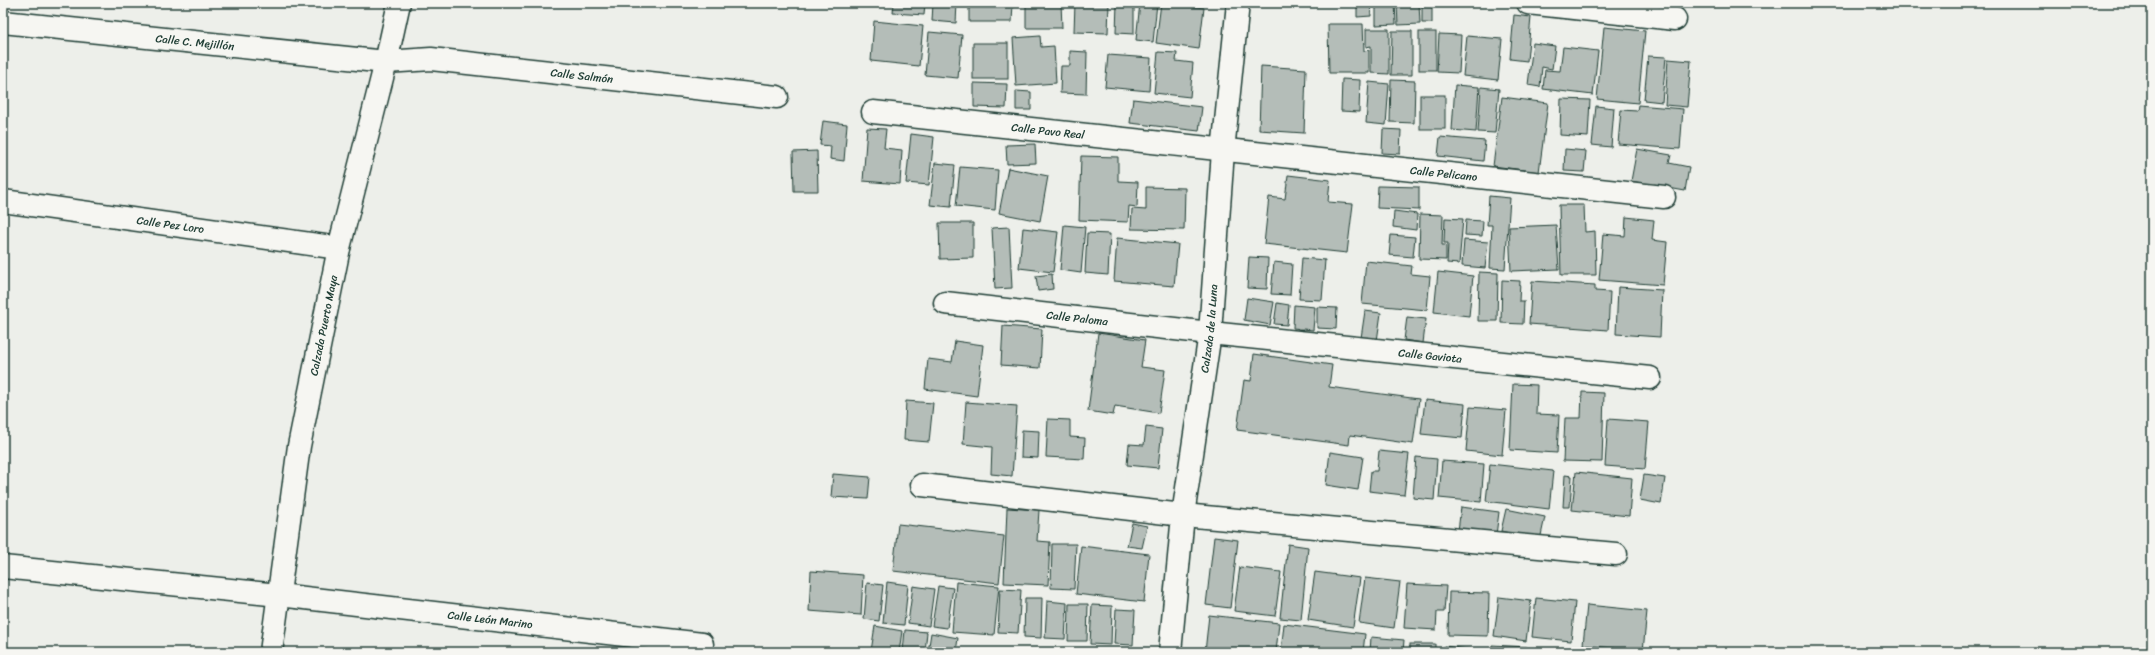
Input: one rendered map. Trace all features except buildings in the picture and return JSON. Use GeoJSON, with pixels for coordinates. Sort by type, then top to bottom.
{"type":"FeatureCollection","features":[{"type":"Feature","properties":{"kind":"street","name":"Calzada Puerto Maya"},"geometry":{"type":"LineString","coordinates":[[271,652],[299,446],[339,248],[386,62],[399,3]]}},
{"type":"Feature","properties":{"kind":"street","name":"Calzada de la Luna"},"geometry":{"type":"LineString","coordinates":[[1170,652],[1182,515],[1210,333],[1223,151],[1238,3]]}},
{"type":"Feature","properties":{"kind":"street"},"geometry":{"type":"LineString","coordinates":[[1528,3],[1675,19]]}},
{"type":"Feature","properties":{"kind":"street","name":"Calle C. Mejillón"},"geometry":{"type":"LineString","coordinates":[[3,22],[386,62]]}},
{"type":"Feature","properties":{"kind":"street","name":"Calle Salmón"},"geometry":{"type":"LineString","coordinates":[[386,62],[432,59],[777,97]]}},
{"type":"Feature","properties":{"kind":"street","name":"Calle Pavo Real"},"geometry":{"type":"LineString","coordinates":[[873,112],[1223,151]]}},
{"type":"Feature","properties":{"kind":"street","name":"Calle Pelicano"},"geometry":{"type":"LineString","coordinates":[[1223,151],[1664,197]]}},
{"type":"Feature","properties":{"kind":"street","name":"Calle Pez Loro"},"geometry":{"type":"LineString","coordinates":[[3,201],[339,248]]}},
{"type":"Feature","properties":{"kind":"street","name":"Calle Paloma"},"geometry":{"type":"LineString","coordinates":[[945,303],[1210,333]]}},
{"type":"Feature","properties":{"kind":"street","name":"Calle Gaviota"},"geometry":{"type":"LineString","coordinates":[[1210,333],[1650,378]]}},
{"type":"Feature","properties":{"kind":"street"},"geometry":{"type":"LineString","coordinates":[[922,485],[1182,515],[1616,554]]}},
{"type":"Feature","properties":{"kind":"street","name":"Calle León Marino"},"geometry":{"type":"LineString","coordinates":[[3,567],[279,595],[702,644]]}}]}
